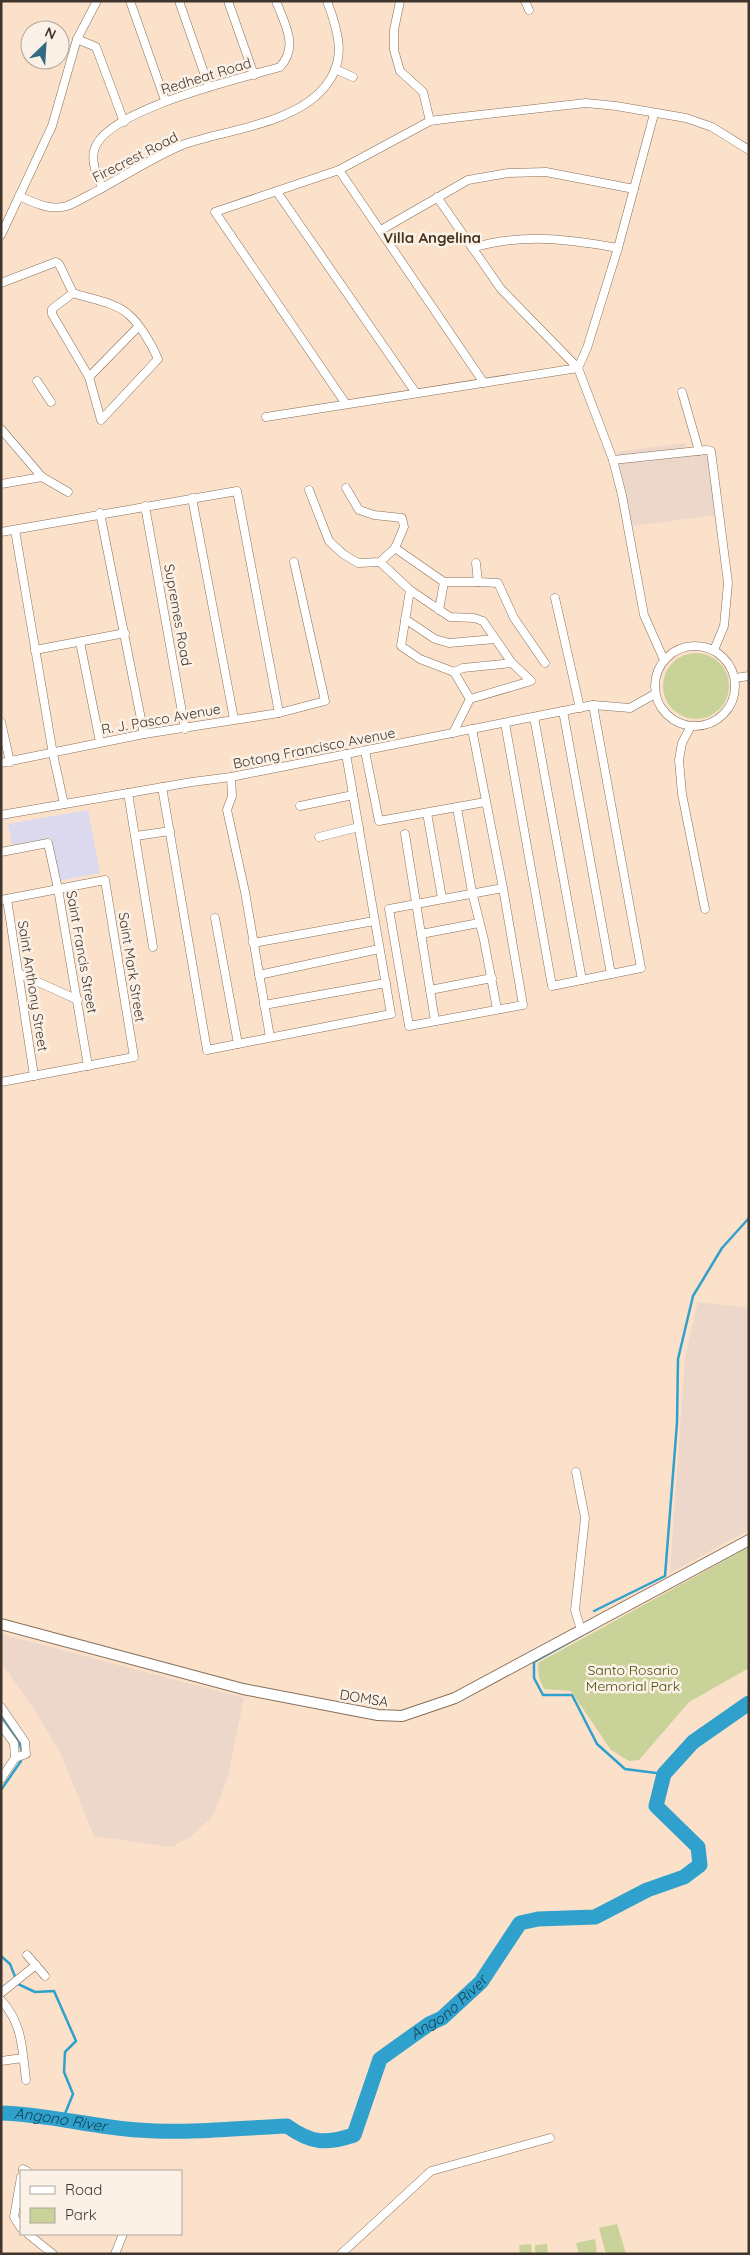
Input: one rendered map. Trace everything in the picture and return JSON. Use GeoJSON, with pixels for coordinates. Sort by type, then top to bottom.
{"type":"FeatureCollection","features":[{"type":"Feature","properties":{"kind":"main road","name":"DOMSA"},"geometry":{"type":"LineString","coordinates":[[1,1624],[243,1689],[391,1716],[430,1708],[455,1698],[749,1540]]}},
{"type":"Feature","properties":{"kind":"street"},"geometry":{"type":"LineString","coordinates":[[1,235],[52,126],[77,39],[97,1]]}},
{"type":"Feature","properties":{"kind":"street"},"geometry":{"type":"LineString","coordinates":[[130,1],[166,100]]}},
{"type":"Feature","properties":{"kind":"street"},"geometry":{"type":"LineString","coordinates":[[179,1],[209,87]]}},
{"type":"Feature","properties":{"kind":"street"},"geometry":{"type":"LineString","coordinates":[[228,1],[254,75]]}},
{"type":"Feature","properties":{"kind":"street","name":"Redheat Road"},"geometry":{"type":"LineString","coordinates":[[102,188],[93,161],[94,150],[106,132],[166,100],[280,67],[289,58],[290,41],[276,1]]}},
{"type":"Feature","properties":{"kind":"street","name":"Firecrest Road"},"geometry":{"type":"LineString","coordinates":[[19,196],[42,206],[56,208],[67,206],[184,145],[296,110],[322,90],[335,70],[339,56],[339,33],[328,1]]}},
{"type":"Feature","properties":{"kind":"street"},"geometry":{"type":"LineString","coordinates":[[400,1],[394,30],[394,50],[400,71],[422,92],[430,121]]}},
{"type":"Feature","properties":{"kind":"street"},"geometry":{"type":"LineString","coordinates":[[525,1],[529,10]]}},
{"type":"Feature","properties":{"kind":"street"},"geometry":{"type":"LineString","coordinates":[[77,39],[96,47],[124,122]]}},
{"type":"Feature","properties":{"kind":"street"},"geometry":{"type":"LineString","coordinates":[[335,70],[354,77]]}},
{"type":"Feature","properties":{"kind":"street"},"geometry":{"type":"LineString","coordinates":[[346,404],[215,212],[339,170],[430,121],[586,103],[686,118],[712,127],[749,150]]}},
{"type":"Feature","properties":{"kind":"street"},"geometry":{"type":"LineString","coordinates":[[578,368],[587,348],[618,248],[654,114]]}},
{"type":"Feature","properties":{"kind":"street"},"geometry":{"type":"LineString","coordinates":[[339,170],[484,383]]}},
{"type":"Feature","properties":{"kind":"street"},"geometry":{"type":"LineString","coordinates":[[381,230],[437,196],[468,180],[508,173],[546,172],[634,189]]}},
{"type":"Feature","properties":{"kind":"street"},"geometry":{"type":"LineString","coordinates":[[277,192],[416,393]]}},
{"type":"Feature","properties":{"kind":"street"},"geometry":{"type":"LineString","coordinates":[[437,196],[501,289],[578,368],[613,460],[622,495],[644,615],[664,660]]}},
{"type":"Feature","properties":{"kind":"street"},"geometry":{"type":"LineString","coordinates":[[472,248],[494,241],[515,238],[579,241],[618,248]]}},
{"type":"Feature","properties":{"kind":"street"},"geometry":{"type":"LineString","coordinates":[[1,283],[56,262],[59,264],[74,293],[115,307],[128,314],[138,327],[158,360],[101,420],[89,377],[52,314],[52,309],[56,305],[74,293]]}},
{"type":"Feature","properties":{"kind":"street"},"geometry":{"type":"LineString","coordinates":[[89,377],[138,327]]}},
{"type":"Feature","properties":{"kind":"street"},"geometry":{"type":"LineString","coordinates":[[266,417],[578,368]]}},
{"type":"Feature","properties":{"kind":"street"},"geometry":{"type":"LineString","coordinates":[[37,381],[51,402]]}},
{"type":"Feature","properties":{"kind":"street"},"geometry":{"type":"LineString","coordinates":[[682,392],[699,451]]}},
{"type":"Feature","properties":{"kind":"street"},"geometry":{"type":"LineString","coordinates":[[3,433],[42,477],[68,492]]}},
{"type":"Feature","properties":{"kind":"street"},"geometry":{"type":"LineString","coordinates":[[613,460],[711,451],[728,583],[724,626],[714,650]]}},
{"type":"Feature","properties":{"kind":"street"},"geometry":{"type":"LineString","coordinates":[[1,484],[42,477]]}},
{"type":"Feature","properties":{"kind":"street"},"geometry":{"type":"LineString","coordinates":[[309,490],[329,541],[358,564],[380,562],[395,548],[404,527],[402,518],[374,515],[359,510],[346,488]]}},
{"type":"Feature","properties":{"kind":"street"},"geometry":{"type":"LineString","coordinates":[[1,532],[100,513],[237,491],[279,712]]}},
{"type":"Feature","properties":{"kind":"street"},"geometry":{"type":"LineString","coordinates":[[192,498],[234,719]]}},
{"type":"Feature","properties":{"kind":"street","name":"Supremes Road"},"geometry":{"type":"LineString","coordinates":[[146,506],[185,729]]}},
{"type":"Feature","properties":{"kind":"street"},"geometry":{"type":"LineString","coordinates":[[100,513],[144,734]]}},
{"type":"Feature","properties":{"kind":"street"},"geometry":{"type":"LineString","coordinates":[[15,530],[53,754],[64,804]]}},
{"type":"Feature","properties":{"kind":"street"},"geometry":{"type":"LineString","coordinates":[[395,548],[444,582],[498,583],[514,618],[545,663]]}},
{"type":"Feature","properties":{"kind":"street","name":"R. J. Pasco Avenue"},"geometry":{"type":"LineString","coordinates":[[1,764],[53,754],[100,742],[279,712],[325,701],[294,562]]}},
{"type":"Feature","properties":{"kind":"street"},"geometry":{"type":"LineString","coordinates":[[380,562],[410,590],[450,617],[474,618],[483,621],[512,663],[531,681],[470,700],[453,733]]}},
{"type":"Feature","properties":{"kind":"street"},"geometry":{"type":"LineString","coordinates":[[476,563],[478,582]]}},
{"type":"Feature","properties":{"kind":"street"},"geometry":{"type":"LineString","coordinates":[[439,610],[444,582]]}},
{"type":"Feature","properties":{"kind":"street"},"geometry":{"type":"LineString","coordinates":[[410,590],[401,646],[420,659],[454,672],[470,700]]}},
{"type":"Feature","properties":{"kind":"street"},"geometry":{"type":"LineString","coordinates":[[555,598],[580,708]]}},
{"type":"Feature","properties":{"kind":"street"},"geometry":{"type":"LineString","coordinates":[[405,619],[435,639],[449,644],[495,639]]}},
{"type":"Feature","properties":{"kind":"street"},"geometry":{"type":"LineString","coordinates":[[35,650],[125,633]]}},
{"type":"Feature","properties":{"kind":"street"},"geometry":{"type":"LineString","coordinates":[[80,642],[100,742]]}},
{"type":"Feature","properties":{"kind":"street"},"geometry":{"type":"LineString","coordinates":[[696,646],[714,650],[727,661],[735,678],[736,694],[727,712],[711,724],[691,726],[672,719],[661,708],[656,694],[655,679],[664,660],[679,649],[696,646]]}},
{"type":"Feature","properties":{"kind":"street"},"geometry":{"type":"LineString","coordinates":[[454,672],[463,668],[512,663]]}},
{"type":"Feature","properties":{"kind":"street"},"geometry":{"type":"LineString","coordinates":[[735,678],[749,676]]}},
{"type":"Feature","properties":{"kind":"street","name":"Botong Francisco Avenue"},"geometry":{"type":"LineString","coordinates":[[1,815],[231,777],[593,705],[630,708],[656,694]]}},
{"type":"Feature","properties":{"kind":"street"},"geometry":{"type":"LineString","coordinates":[[505,723],[552,986],[641,968],[593,705]]}},
{"type":"Feature","properties":{"kind":"street"},"geometry":{"type":"LineString","coordinates":[[563,711],[611,974]]}},
{"type":"Feature","properties":{"kind":"street"},"geometry":{"type":"LineString","coordinates":[[534,717],[582,980]]}},
{"type":"Feature","properties":{"kind":"street"},"geometry":{"type":"LineString","coordinates":[[1,722],[10,762]]}},
{"type":"Feature","properties":{"kind":"street"},"geometry":{"type":"LineString","coordinates":[[691,726],[682,744],[680,769],[682,794],[705,909]]}},
{"type":"Feature","properties":{"kind":"street"},"geometry":{"type":"LineString","coordinates":[[472,729],[503,888],[523,1005],[409,1026],[389,909],[472,892],[503,888]]}},
{"type":"Feature","properties":{"kind":"street"},"geometry":{"type":"LineString","coordinates":[[365,751],[379,821],[485,802]]}},
{"type":"Feature","properties":{"kind":"street"},"geometry":{"type":"LineString","coordinates":[[162,787],[207,1050],[392,1014],[374,921],[346,754]]}},
{"type":"Feature","properties":{"kind":"street"},"geometry":{"type":"LineString","coordinates":[[231,777],[232,796],[227,810],[270,1037]]}},
{"type":"Feature","properties":{"kind":"street"},"geometry":{"type":"LineString","coordinates":[[128,793],[153,947]]}},
{"type":"Feature","properties":{"kind":"street"},"geometry":{"type":"LineString","coordinates":[[300,806],[353,795]]}},
{"type":"Feature","properties":{"kind":"street"},"geometry":{"type":"LineString","coordinates":[[457,808],[472,892],[492,978],[497,1009]]}},
{"type":"Feature","properties":{"kind":"street"},"geometry":{"type":"LineString","coordinates":[[428,813],[442,898]]}},
{"type":"Feature","properties":{"kind":"street"},"geometry":{"type":"LineString","coordinates":[[319,838],[359,827]]}},
{"type":"Feature","properties":{"kind":"street"},"geometry":{"type":"LineString","coordinates":[[136,836],[170,831]]}},
{"type":"Feature","properties":{"kind":"street"},"geometry":{"type":"LineString","coordinates":[[405,834],[435,1021]]}},
{"type":"Feature","properties":{"kind":"street","name":"Saint Francis Street"},"geometry":{"type":"LineString","coordinates":[[1,852],[48,843],[78,1000],[88,1066]]}},
{"type":"Feature","properties":{"kind":"street","name":"Saint Mark Street"},"geometry":{"type":"LineString","coordinates":[[58,889],[105,880],[134,1057],[88,1066]]}},
{"type":"Feature","properties":{"kind":"street"},"geometry":{"type":"LineString","coordinates":[[4,900],[58,889]]}},
{"type":"Feature","properties":{"kind":"street","name":"Saint Anthony Street"},"geometry":{"type":"LineString","coordinates":[[4,900],[18,973],[34,1076]]}},
{"type":"Feature","properties":{"kind":"street"},"geometry":{"type":"LineString","coordinates":[[215,918],[238,1044]]}},
{"type":"Feature","properties":{"kind":"street"},"geometry":{"type":"LineString","coordinates":[[253,943],[374,921]]}},
{"type":"Feature","properties":{"kind":"street"},"geometry":{"type":"LineString","coordinates":[[421,934],[479,923]]}},
{"type":"Feature","properties":{"kind":"street"},"geometry":{"type":"LineString","coordinates":[[259,975],[380,949]]}},
{"type":"Feature","properties":{"kind":"street"},"geometry":{"type":"LineString","coordinates":[[18,973],[78,1000]]}},
{"type":"Feature","properties":{"kind":"street"},"geometry":{"type":"LineString","coordinates":[[430,990],[492,978]]}},
{"type":"Feature","properties":{"kind":"street"},"geometry":{"type":"LineString","coordinates":[[264,1005],[386,984]]}},
{"type":"Feature","properties":{"kind":"street"},"geometry":{"type":"LineString","coordinates":[[1,1082],[88,1066]]}},
{"type":"Feature","properties":{"kind":"street"},"geometry":{"type":"LineString","coordinates":[[576,1472],[585,1518],[574,1610],[581,1630]]}},
{"type":"Feature","properties":{"kind":"street"},"geometry":{"type":"LineString","coordinates":[[1,1707],[26,1742],[26,1754],[15,1758],[1,1779]]}},
{"type":"Feature","properties":{"kind":"street"},"geometry":{"type":"LineString","coordinates":[[1,1725],[14,1743],[15,1758]]}},
{"type":"Feature","properties":{"kind":"street"},"geometry":{"type":"LineString","coordinates":[[26,1955],[45,1976]]}},
{"type":"Feature","properties":{"kind":"street"},"geometry":{"type":"LineString","coordinates":[[1,1993],[36,1965]]}},
{"type":"Feature","properties":{"kind":"street"},"geometry":{"type":"LineString","coordinates":[[1,2000],[13,2012],[18,2025],[26,2080]]}},
{"type":"Feature","properties":{"kind":"street"},"geometry":{"type":"LineString","coordinates":[[1,2061],[23,2058]]}},
{"type":"Feature","properties":{"kind":"street"},"geometry":{"type":"LineString","coordinates":[[341,2254],[431,2171],[550,2138]]}},
{"type":"Feature","properties":{"kind":"street"},"geometry":{"type":"LineString","coordinates":[[20,2183],[14,2217],[20,2226]]}},
{"type":"Feature","properties":{"kind":"street"},"geometry":{"type":"LineString","coordinates":[[29,2235],[53,2254]]}},
{"type":"Feature","properties":{"kind":"street"},"geometry":{"type":"LineString","coordinates":[[115,2254],[124,2235]]}},
{"type":"Feature","properties":{"kind":"shaded area"},"geometry":{"type":"Polygon","coordinates":[[[685,443],[687,456],[708,453],[717,515],[632,526],[617,452],[685,443]]]}},
{"type":"Feature","properties":{"kind":"shaded area"},"geometry":{"type":"Polygon","coordinates":[[[88,810],[100,873],[59,881],[51,838],[12,845],[8,824],[88,810]]]}},
{"type":"Feature","properties":{"kind":"shaded area"},"geometry":{"type":"Polygon","coordinates":[[[698,1302],[749,1308],[749,1530],[670,1573],[685,1357],[698,1302]]]}},
{"type":"Feature","properties":{"kind":"shaded area"},"geometry":{"type":"Polygon","coordinates":[[[1,1634],[244,1698],[227,1780],[212,1817],[190,1837],[172,1847],[94,1836],[61,1754],[36,1712],[1,1662],[1,1634]]]}},
{"type":"Feature","properties":{"kind":"green space"},"geometry":{"type":"Polygon","coordinates":[[[696,653],[709,656],[719,663],[726,673],[729,686],[726,699],[719,709],[709,716],[696,719],[683,716],[673,709],[666,699],[663,686],[666,673],[673,663],[683,656],[696,653]]]}},
{"type":"Feature","properties":{"kind":"green space","name":"Santo Rosario Memorial Park"},"geometry":{"type":"Polygon","coordinates":[[[749,1547],[749,1668],[689,1702],[639,1760],[629,1761],[611,1750],[571,1691],[544,1689],[539,1678],[538,1663],[749,1547]]]}},
{"type":"Feature","properties":{"kind":"green space"},"geometry":{"type":"Polygon","coordinates":[[[617,2224],[626,2254],[606,2254],[599,2228],[617,2224]]]}},
{"type":"Feature","properties":{"kind":"green space"},"geometry":{"type":"Polygon","coordinates":[[[595,2239],[597,2254],[579,2254],[576,2243],[595,2239]]]}},
{"type":"Feature","properties":{"kind":"green space"},"geometry":{"type":"Polygon","coordinates":[[[531,2244],[532,2254],[520,2254],[519,2245],[531,2244]]]}},
{"type":"Feature","properties":{"kind":"green space"},"geometry":{"type":"Polygon","coordinates":[[[547,2244],[548,2254],[535,2254],[535,2245],[547,2244]]]}},
{"type":"Feature","properties":{"kind":"waterway"},"geometry":{"type":"LineString","coordinates":[[594,1611],[665,1576],[677,1423],[678,1359],[693,1296],[722,1248],[749,1218]]}},
{"type":"Feature","properties":{"kind":"waterway"},"geometry":{"type":"LineString","coordinates":[[595,1628],[534,1662],[534,1678],[543,1695],[572,1695],[597,1744],[625,1769],[664,1774]]}},
{"type":"Feature","properties":{"kind":"waterway","name":"Angono River"},"geometry":{"type":"LineString","coordinates":[[1,2113],[138,2130],[194,2131],[287,2126],[304,2136],[319,2141],[335,2140],[354,2135],[380,2059],[429,2024],[442,2018],[481,1982],[520,1923],[538,1919],[595,1917],[647,1890],[684,1877],[700,1865],[698,1847],[656,1806],[664,1774],[693,1742],[749,1703]]}},
{"type":"Feature","properties":{"kind":"waterway"},"geometry":{"type":"LineString","coordinates":[[1,1716],[19,1741],[22,1752]]}},
{"type":"Feature","properties":{"kind":"waterway"},"geometry":{"type":"LineString","coordinates":[[1,1790],[21,1761]]}},
{"type":"Feature","properties":{"kind":"waterway"},"geometry":{"type":"LineString","coordinates":[[1,1956],[10,1964],[18,1984],[35,1992],[54,1991],[76,2041],[65,2052],[64,2072],[73,2094],[62,2121]]}},
{"type":"Feature","properties":{"kind":"district","name":"Villa Angelina"},"geometry":{"type":"Point","coordinates":[432,238]}}]}
